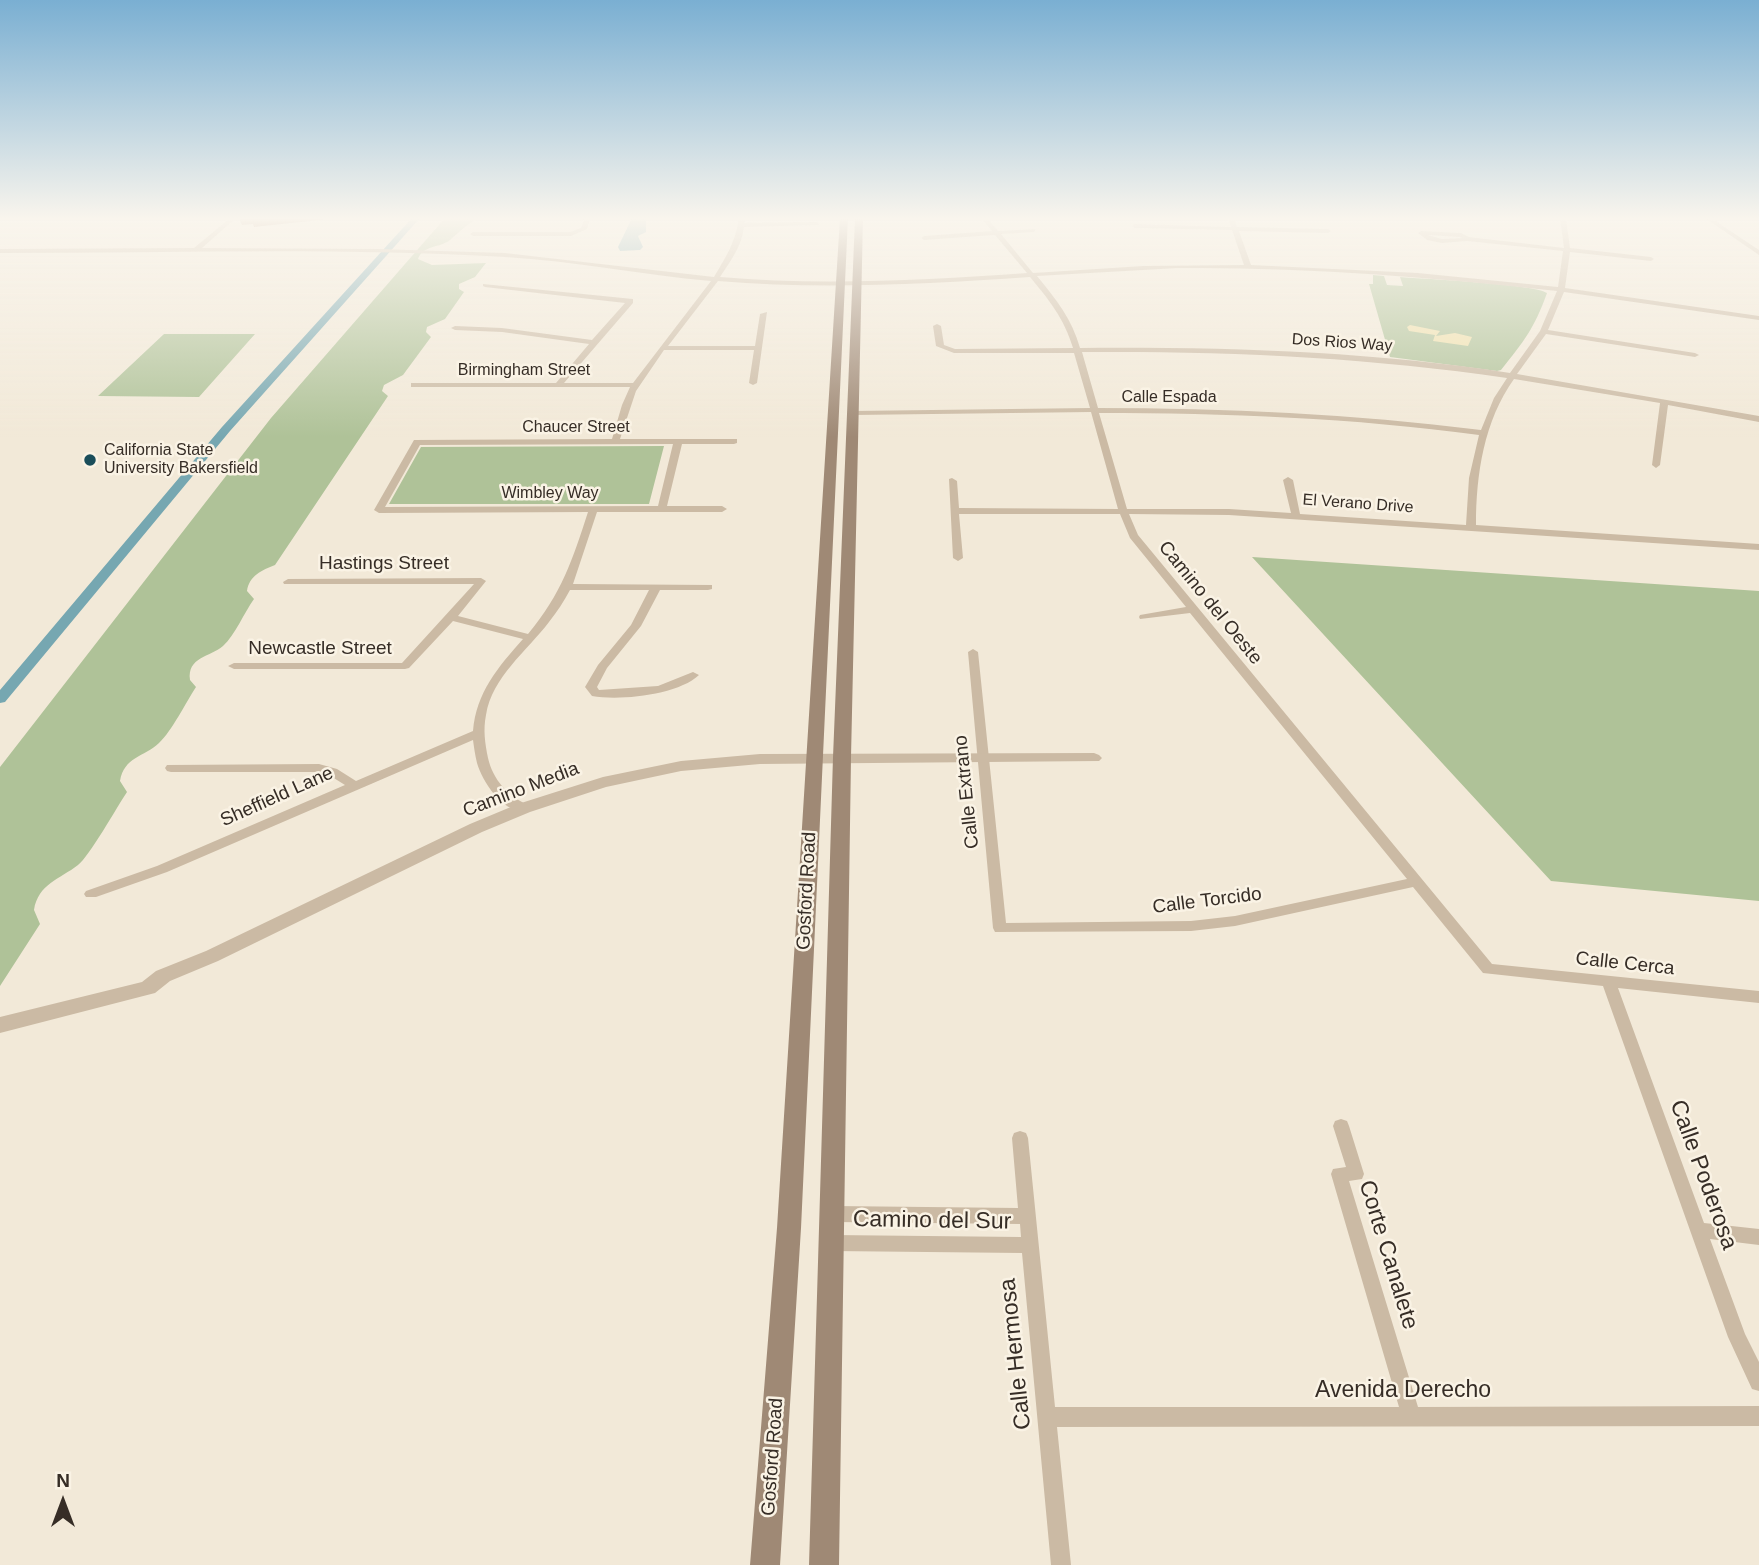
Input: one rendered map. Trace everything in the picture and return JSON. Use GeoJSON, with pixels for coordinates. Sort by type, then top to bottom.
{"type":"FeatureCollection","features":[{"type":"Feature","properties":{"kind":"main road","name":"Gosford Road"},"geometry":{"type":"LineString","coordinates":[[765,1565],[789,1228],[814,757],[848,291]]}},
{"type":"Feature","properties":{"kind":"main road","name":"Gosford Road"},"geometry":{"type":"LineString","coordinates":[[824,1565],[834,1214],[842,757],[853,413],[849,291]]}},
{"type":"Feature","properties":{"kind":"street"},"geometry":{"type":"LineString","coordinates":[[540,291],[630,301],[558,385]]}},
{"type":"Feature","properties":{"kind":"street"},"geometry":{"type":"LineString","coordinates":[[615,442],[634,385],[705,291]]}},
{"type":"Feature","properties":{"kind":"street","name":"Camino del Oeste"},"geometry":{"type":"LineString","coordinates":[[1045,291],[1065,316],[1133,536],[1488,969]]}},
{"type":"Feature","properties":{"kind":"street"},"geometry":{"type":"LineString","coordinates":[[1471,528],[1474,478],[1484,433],[1511,376],[1544,332],[1559,291]]}},
{"type":"Feature","properties":{"kind":"street"},"geometry":{"type":"LineString","coordinates":[[1574,291],[1759,318]]}},
{"type":"Feature","properties":{"kind":"street"},"geometry":{"type":"LineString","coordinates":[[753,383],[764,314]]}},
{"type":"Feature","properties":{"kind":"street","name":"Dos Rios Way"},"geometry":{"type":"LineString","coordinates":[[937,326],[940,346],[944,349],[1314,354],[1416,363],[1511,376],[1759,419]]}},
{"type":"Feature","properties":{"kind":"street"},"geometry":{"type":"LineString","coordinates":[[455,328],[502,330],[594,343]]}},
{"type":"Feature","properties":{"kind":"street"},"geometry":{"type":"LineString","coordinates":[[1544,332],[1695,355]]}},
{"type":"Feature","properties":{"kind":"street"},"geometry":{"type":"LineString","coordinates":[[662,348],[759,348]]}},
{"type":"Feature","properties":{"kind":"street","name":"Birmingham Street"},"geometry":{"type":"LineString","coordinates":[[414,385],[634,385]]}},
{"type":"Feature","properties":{"kind":"street"},"geometry":{"type":"LineString","coordinates":[[1656,465],[1664,402]]}},
{"type":"Feature","properties":{"kind":"street","name":"Calle Espada"},"geometry":{"type":"LineString","coordinates":[[853,413],[1306,414],[1398,421],[1484,433]]}},
{"type":"Feature","properties":{"kind":"street","name":"Chaucer Street"},"geometry":{"type":"LineString","coordinates":[[379,510],[417,442],[734,441]]}},
{"type":"Feature","properties":{"kind":"street"},"geometry":{"type":"LineString","coordinates":[[662,510],[678,442]]}},
{"type":"Feature","properties":{"kind":"street"},"geometry":{"type":"LineString","coordinates":[[1288,480],[1296,516]]}},
{"type":"Feature","properties":{"kind":"street"},"geometry":{"type":"LineString","coordinates":[[952,481],[958,558]]}},
{"type":"Feature","properties":{"kind":"street","name":"Wimbley Way"},"geometry":{"type":"LineString","coordinates":[[379,510],[722,509]]}},
{"type":"Feature","properties":{"kind":"street"},"geometry":{"type":"LineString","coordinates":[[524,807],[508,802],[494,785],[482,760],[478,733],[482,705],[501,668],[557,604],[567,587],[593,510]]}},
{"type":"Feature","properties":{"kind":"street","name":"El Verano Drive"},"geometry":{"type":"LineString","coordinates":[[954,511],[1123,510],[1296,516],[1759,547]]}},
{"type":"Feature","properties":{"kind":"street","name":"Hastings Street"},"geometry":{"type":"LineString","coordinates":[[288,582],[481,582],[450,617]]}},
{"type":"Feature","properties":{"kind":"street"},"geometry":{"type":"LineString","coordinates":[[567,587],[708,587]]}},
{"type":"Feature","properties":{"kind":"street"},"geometry":{"type":"LineString","coordinates":[[656,587],[636,625],[602,667],[591,687],[596,694],[627,693],[666,687],[684,682],[693,675]]}},
{"type":"Feature","properties":{"kind":"street"},"geometry":{"type":"LineString","coordinates":[[1144,617],[1193,609]]}},
{"type":"Feature","properties":{"kind":"street"},"geometry":{"type":"LineString","coordinates":[[450,617],[528,637]]}},
{"type":"Feature","properties":{"kind":"street","name":"Newcastle Street"},"geometry":{"type":"LineString","coordinates":[[234,666],[405,666],[450,617]]}},
{"type":"Feature","properties":{"kind":"street","name":"Calle Extrano"},"geometry":{"type":"LineString","coordinates":[[973,652],[1000,928]]}},
{"type":"Feature","properties":{"kind":"street","name":"Sheffield Lane"},"geometry":{"type":"LineString","coordinates":[[91,894],[162,869],[478,733]]}},
{"type":"Feature","properties":{"kind":"street","name":"Camino Media"},"geometry":{"type":"LineString","coordinates":[[0,1025],[148,988],[163,976],[212,956],[476,828],[524,807],[603,782],[681,766],[814,757],[1094,758]]}},
{"type":"Feature","properties":{"kind":"street"},"geometry":{"type":"LineString","coordinates":[[171,768],[319,768],[333,772],[353,785]]}},
{"type":"Feature","properties":{"kind":"street","name":"Calle Torcido"},"geometry":{"type":"LineString","coordinates":[[1000,928],[1191,926],[1235,921],[1416,882]]}},
{"type":"Feature","properties":{"kind":"street","name":"Calle Cerca"},"geometry":{"type":"LineString","coordinates":[[1488,969],[1759,997]]}},
{"type":"Feature","properties":{"kind":"street","name":"Calle Poderosa"},"geometry":{"type":"LineString","coordinates":[[1609,982],[1737,1337],[1759,1382]]}},
{"type":"Feature","properties":{"kind":"street","name":"Corte Canalete"},"geometry":{"type":"LineString","coordinates":[[1341,1126],[1356,1174],[1339,1174],[1411,1416]]}},
{"type":"Feature","properties":{"kind":"street","name":"Calle Hermosa"},"geometry":{"type":"LineString","coordinates":[[1020,1138],[1062,1565]]}},
{"type":"Feature","properties":{"kind":"street","name":"Camino del Sur"},"geometry":{"type":"LineString","coordinates":[[834,1214],[1028,1216]]}},
{"type":"Feature","properties":{"kind":"street"},"geometry":{"type":"LineString","coordinates":[[1698,1230],[1759,1237]]}},
{"type":"Feature","properties":{"kind":"street","name":"Camino del Sur"},"geometry":{"type":"LineString","coordinates":[[832,1243],[1030,1245]]}},
{"type":"Feature","properties":{"kind":"street","name":"Avenida Derecho"},"geometry":{"type":"LineString","coordinates":[[1047,1417],[1759,1416]]}},
{"type":"Feature","properties":{"kind":"green space"},"geometry":{"type":"Polygon","coordinates":[[[381,291],[464,292],[445,319],[427,327],[426,332],[431,337],[403,375],[384,385],[382,391],[388,396],[275,565],[261,571],[250,581],[247,591],[254,599],[232,636],[218,650],[200,658],[192,667],[190,680],[196,687],[159,743],[130,762],[122,773],[120,781],[127,792],[96,842],[78,865],[40,894],[34,910],[40,924],[0,986],[0,767],[271,418],[381,291]]]}},
{"type":"Feature","properties":{"kind":"green space"},"geometry":{"type":"Polygon","coordinates":[[[1371,291],[1547,293],[1528,334],[1501,370],[1390,357],[1371,291]]]}},
{"type":"Feature","properties":{"kind":"green space"},"geometry":{"type":"Polygon","coordinates":[[[164,334],[255,334],[199,397],[98,396],[164,334]]]}},
{"type":"Feature","properties":{"kind":"green space"},"geometry":{"type":"Polygon","coordinates":[[[664,446],[649,504],[389,504],[421,447],[664,446]]]}},
{"type":"Feature","properties":{"kind":"green space"},"geometry":{"type":"Polygon","coordinates":[[[1252,557],[1759,591],[1759,901],[1551,881],[1252,557]]]}},
{"type":"Feature","properties":{"kind":"sand"},"geometry":{"type":"Polygon","coordinates":[[[1410,325],[1440,331],[1436,336],[1455,333],[1472,337],[1468,346],[1433,341],[1435,335],[1409,331],[1407,327],[1410,325]]]}},
{"type":"Feature","properties":{"kind":"waterway"},"geometry":{"type":"LineString","coordinates":[[0,699],[226,429],[350,291]]}},
{"type":"Feature","properties":{"kind":"place","name":"California State University Bakersfield"},"geometry":{"type":"Point","coordinates":[90,460]}}]}
